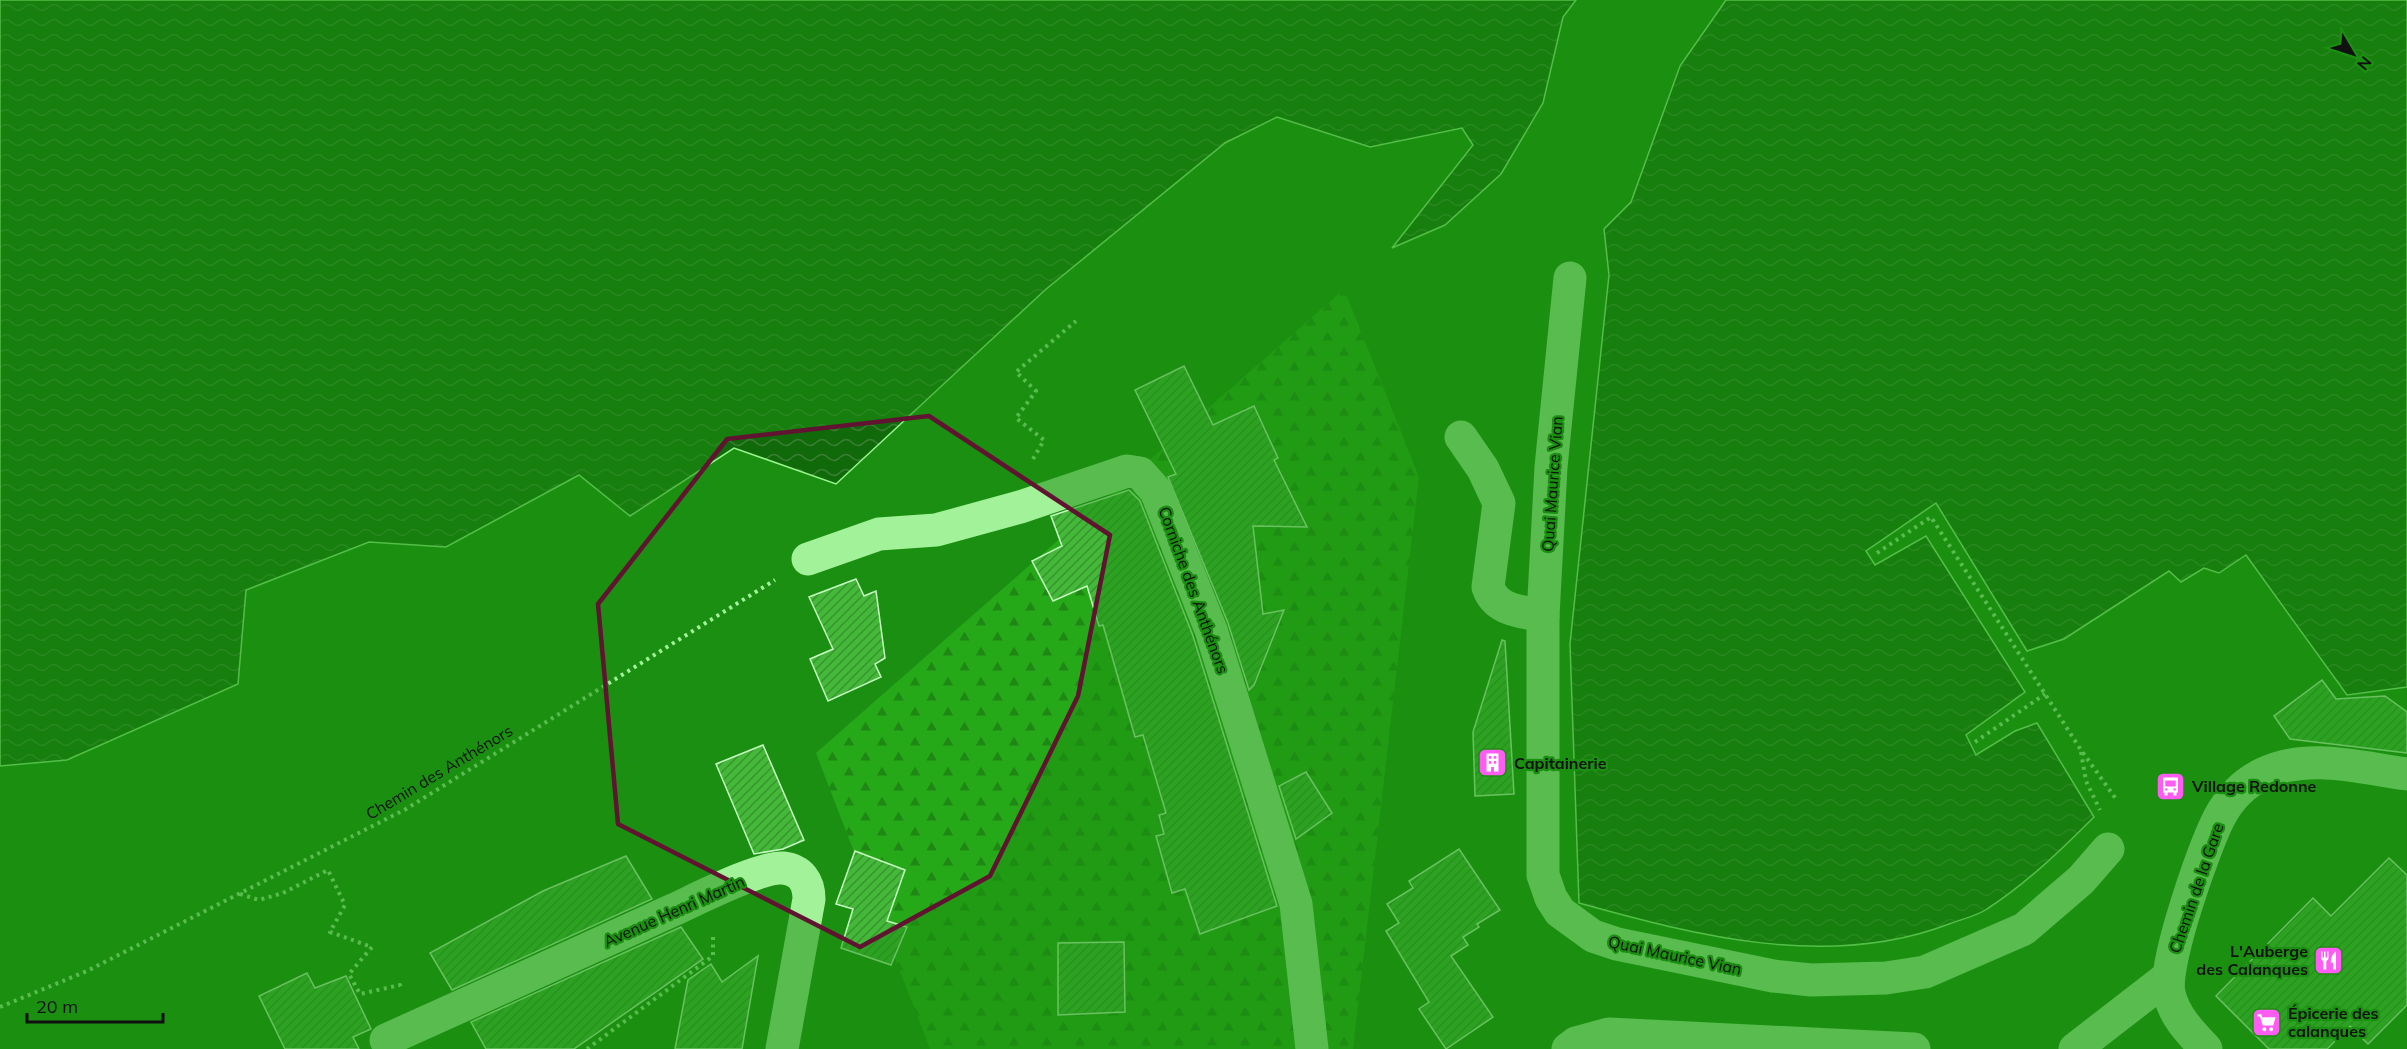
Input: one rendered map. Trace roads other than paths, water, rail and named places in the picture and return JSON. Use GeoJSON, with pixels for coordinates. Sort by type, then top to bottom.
{"type":"FeatureCollection","features":[{"type":"Feature","properties":{"kind":"street","name":"Quai Maurice Vian"},"geometry":{"type":"LineString","coordinates":[[1570,278],[1551,467],[1543,616],[1543,875],[1551,898],[1560,912],[1593,936],[1617,944],[1773,976],[1811,980],[1886,978],[1925,972],[2024,929],[2081,880],[2108,849]]}},
{"type":"Feature","properties":{"kind":"street"},"geometry":{"type":"LineString","coordinates":[[1461,437],[1483,469],[1499,504],[1488,587],[1492,598],[1502,607],[1543,616]]}},
{"type":"Feature","properties":{"kind":"street","name":"Corniche des Anthénors"},"geometry":{"type":"LineString","coordinates":[[808,559],[879,534],[936,530],[1020,507],[1127,471],[1140,472],[1150,481],[1164,507],[1211,630],[1296,904],[1312,1049]]}},
{"type":"Feature","properties":{"kind":"street","name":"Chemin de la Gare"},"geometry":{"type":"LineString","coordinates":[[2168,977],[2186,909],[2211,837],[2230,800],[2246,783],[2282,766],[2320,762],[2407,774]]}},
{"type":"Feature","properties":{"kind":"street","name":"Avenue Henri Martin"},"geometry":{"type":"LineString","coordinates":[[386,1040],[712,893],[770,870],[783,868],[804,878],[809,887],[809,899],[782,1049]]}},
{"type":"Feature","properties":{"kind":"street"},"geometry":{"type":"LineString","coordinates":[[2075,1049],[2168,977],[2173,1007],[2185,1028],[2206,1049]]}},
{"type":"Feature","properties":{"kind":"street"},"geometry":{"type":"LineString","coordinates":[[1568,1049],[1576,1043],[1609,1034],[1914,1049]]}},
{"type":"Feature","properties":{"kind":"water"},"geometry":{"type":"Polygon","coordinates":[[[0,0],[1576,0],[1563,17],[1543,103],[1501,174],[1445,225],[1392,248],[1473,145],[1462,128],[1370,147],[1277,117],[1225,143],[1045,290],[836,484],[734,448],[630,516],[579,475],[446,547],[369,542],[246,590],[238,684],[67,760],[0,766],[0,0]]]}},
{"type":"Feature","properties":{"kind":"water"},"geometry":{"type":"Polygon","coordinates":[[[1726,0],[2407,0],[2407,687],[2347,695],[2246,555],[2219,573],[2204,568],[2181,582],[2169,571],[2064,639],[2027,651],[1936,503],[1866,551],[1875,565],[1926,536],[2025,692],[1966,735],[1976,755],[2015,731],[2037,723],[2094,817],[2030,877],[1987,909],[1979,914],[1904,938],[1857,945],[1811,946],[1764,943],[1670,927],[1579,903],[1570,644],[1609,275],[1604,229],[1631,202],[1680,66],[1726,0]]]}},
{"type":"Feature","properties":{"kind":"place","name":"Capitainerie"},"geometry":{"type":"Point","coordinates":[1493,763]}},
{"type":"Feature","properties":{"kind":"place","name":"Village Redonne"},"geometry":{"type":"Point","coordinates":[2171,786]}},
{"type":"Feature","properties":{"kind":"place","name":"L'Auberge des Calanques"},"geometry":{"type":"Point","coordinates":[2329,960]}},
{"type":"Feature","properties":{"kind":"place","name":"Épicerie des calanques"},"geometry":{"type":"Point","coordinates":[2267,1022]}}]}
